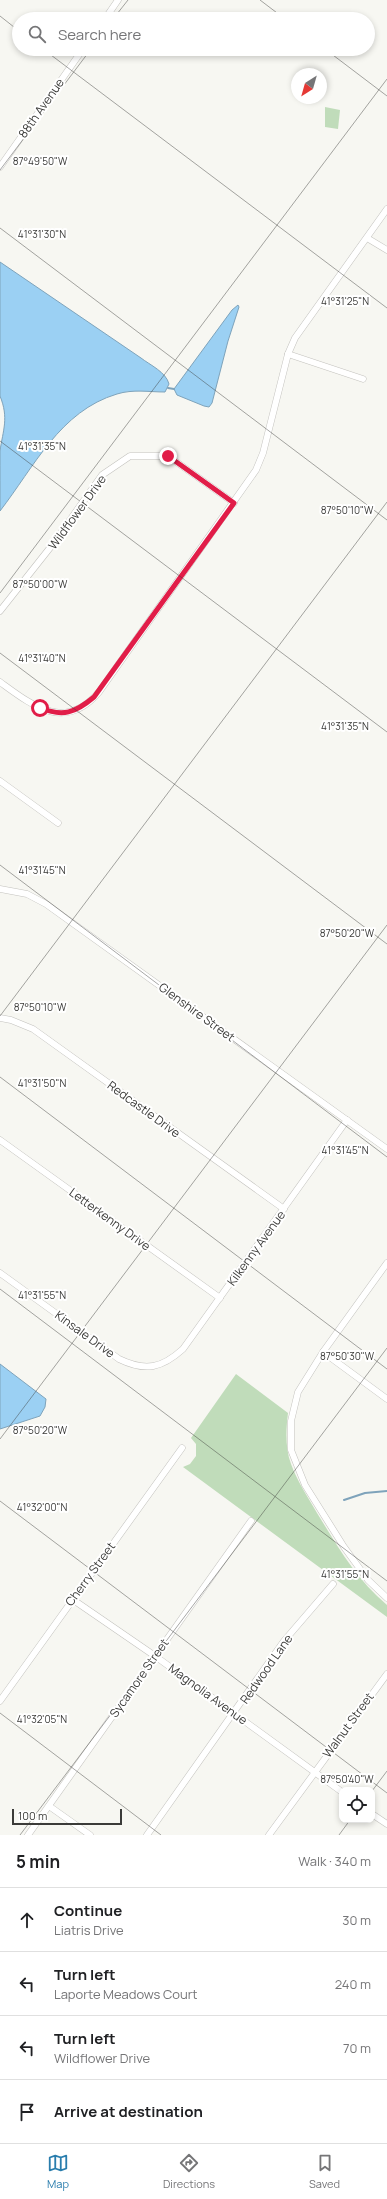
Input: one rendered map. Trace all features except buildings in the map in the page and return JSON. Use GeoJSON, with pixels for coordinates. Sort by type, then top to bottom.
{"type":"FeatureCollection","features":[{"type":"Feature","properties":{"kind":"street"},"geometry":{"type":"LineString","coordinates":[[109,12],[118,0]]}},
{"type":"Feature","properties":{"kind":"street","name":"88th Avenue"},"geometry":{"type":"LineString","coordinates":[[0,166],[78,56]]}},
{"type":"Feature","properties":{"kind":"street"},"geometry":{"type":"LineString","coordinates":[[0,682],[40,708],[54,714],[72,712],[88,702],[99,692],[234,503],[261,460],[288,354],[295,338],[387,209]]}},
{"type":"Feature","properties":{"kind":"street"},"geometry":{"type":"LineString","coordinates":[[367,238],[387,250]]}},
{"type":"Feature","properties":{"kind":"street"},"geometry":{"type":"LineString","coordinates":[[288,354],[363,379]]}},
{"type":"Feature","properties":{"kind":"street","name":"Wildflower Drive"},"geometry":{"type":"LineString","coordinates":[[0,611],[53,544],[102,475],[130,456],[168,456],[234,503]]}},
{"type":"Feature","properties":{"kind":"street"},"geometry":{"type":"LineString","coordinates":[[0,781],[58,823]]}},
{"type":"Feature","properties":{"kind":"street","name":"Glenshire Street"},"geometry":{"type":"LineString","coordinates":[[0,889],[27,894],[46,904],[387,1149]]}},
{"type":"Feature","properties":{"kind":"street","name":"Redcastle Drive"},"geometry":{"type":"LineString","coordinates":[[0,1018],[11,1020],[33,1029],[284,1209]]}},
{"type":"Feature","properties":{"kind":"street","name":"Kilkenny Avenue"},"geometry":{"type":"LineString","coordinates":[[155,1367],[171,1360],[183,1348],[347,1120]]}},
{"type":"Feature","properties":{"kind":"street","name":"Letterkenny Drive"},"geometry":{"type":"LineString","coordinates":[[0,1140],[220,1298]]}},
{"type":"Feature","properties":{"kind":"street"},"geometry":{"type":"LineString","coordinates":[[387,1264],[323,1352],[298,1392],[291,1421],[291,1450],[305,1485],[344,1547],[368,1580],[387,1598]]}},
{"type":"Feature","properties":{"kind":"street","name":"Kinsale Drive"},"geometry":{"type":"LineString","coordinates":[[0,1273],[119,1359],[134,1366],[155,1367]]}},
{"type":"Feature","properties":{"kind":"street"},"geometry":{"type":"LineString","coordinates":[[323,1352],[387,1399]]}},
{"type":"Feature","properties":{"kind":"street","name":"Cherry Street"},"geometry":{"type":"LineString","coordinates":[[0,1701],[182,1448]]}},
{"type":"Feature","properties":{"kind":"street","name":"Sycamore Street"},"geometry":{"type":"LineString","coordinates":[[28,1835],[251,1521]]}},
{"type":"Feature","properties":{"kind":"street","name":"Redwood Lane"},"geometry":{"type":"LineString","coordinates":[[147,1835],[234,1714],[284,1641],[333,1584]]}},
{"type":"Feature","properties":{"kind":"street","name":"Magnolia Avenue"},"geometry":{"type":"LineString","coordinates":[[72,1599],[155,1656],[339,1790]]}},
{"type":"Feature","properties":{"kind":"street","name":"Walnut Street"},"geometry":{"type":"LineString","coordinates":[[269,1835],[387,1674]]}},
{"type":"Feature","properties":{"kind":"street"},"geometry":{"type":"LineString","coordinates":[[49,1806],[90,1835]]}},
{"type":"Feature","properties":{"kind":"street"},"geometry":{"type":"LineString","coordinates":[[375,1816],[387,1824]]}},
{"type":"Feature","properties":{"kind":"green space"},"geometry":{"type":"Polygon","coordinates":[[[325,107],[340,110],[338,129],[325,127],[325,107]]]}},
{"type":"Feature","properties":{"kind":"green space"},"geometry":{"type":"Polygon","coordinates":[[[236,1374],[288,1413],[286,1432],[287,1445],[291,1464],[296,1477],[348,1562],[366,1584],[387,1605],[387,1617],[183,1467],[190,1464],[196,1456],[196,1444],[191,1438],[236,1374]]]}},
{"type":"Feature","properties":{"kind":"water"},"geometry":{"type":"Polygon","coordinates":[[[0,262],[157,369],[165,376],[169,384],[165,392],[123,392],[97,402],[79,413],[50,442],[0,511],[0,451],[5,418],[0,396],[0,262]]]}},
{"type":"Feature","properties":{"kind":"water"},"geometry":{"type":"Polygon","coordinates":[[[238,305],[239,307],[228,341],[212,403],[209,407],[204,406],[177,395],[174,389],[232,310],[238,305]]]}},
{"type":"Feature","properties":{"kind":"water"},"geometry":{"type":"Polygon","coordinates":[[[0,1364],[46,1399],[45,1407],[40,1416],[0,1429],[0,1364]]]}},
{"type":"Feature","properties":{"kind":"waterway"},"geometry":{"type":"LineString","coordinates":[[168,388],[174,389]]}},
{"type":"Feature","properties":{"kind":"waterway"},"geometry":{"type":"LineString","coordinates":[[344,1500],[365,1493],[387,1491]]}},
{"type":"Feature","properties":{"kind":"route"},"geometry":{"type":"LineString","coordinates":[[40,708],[54,714],[72,712],[80,708],[99,692],[234,503],[168,456]]}}]}
